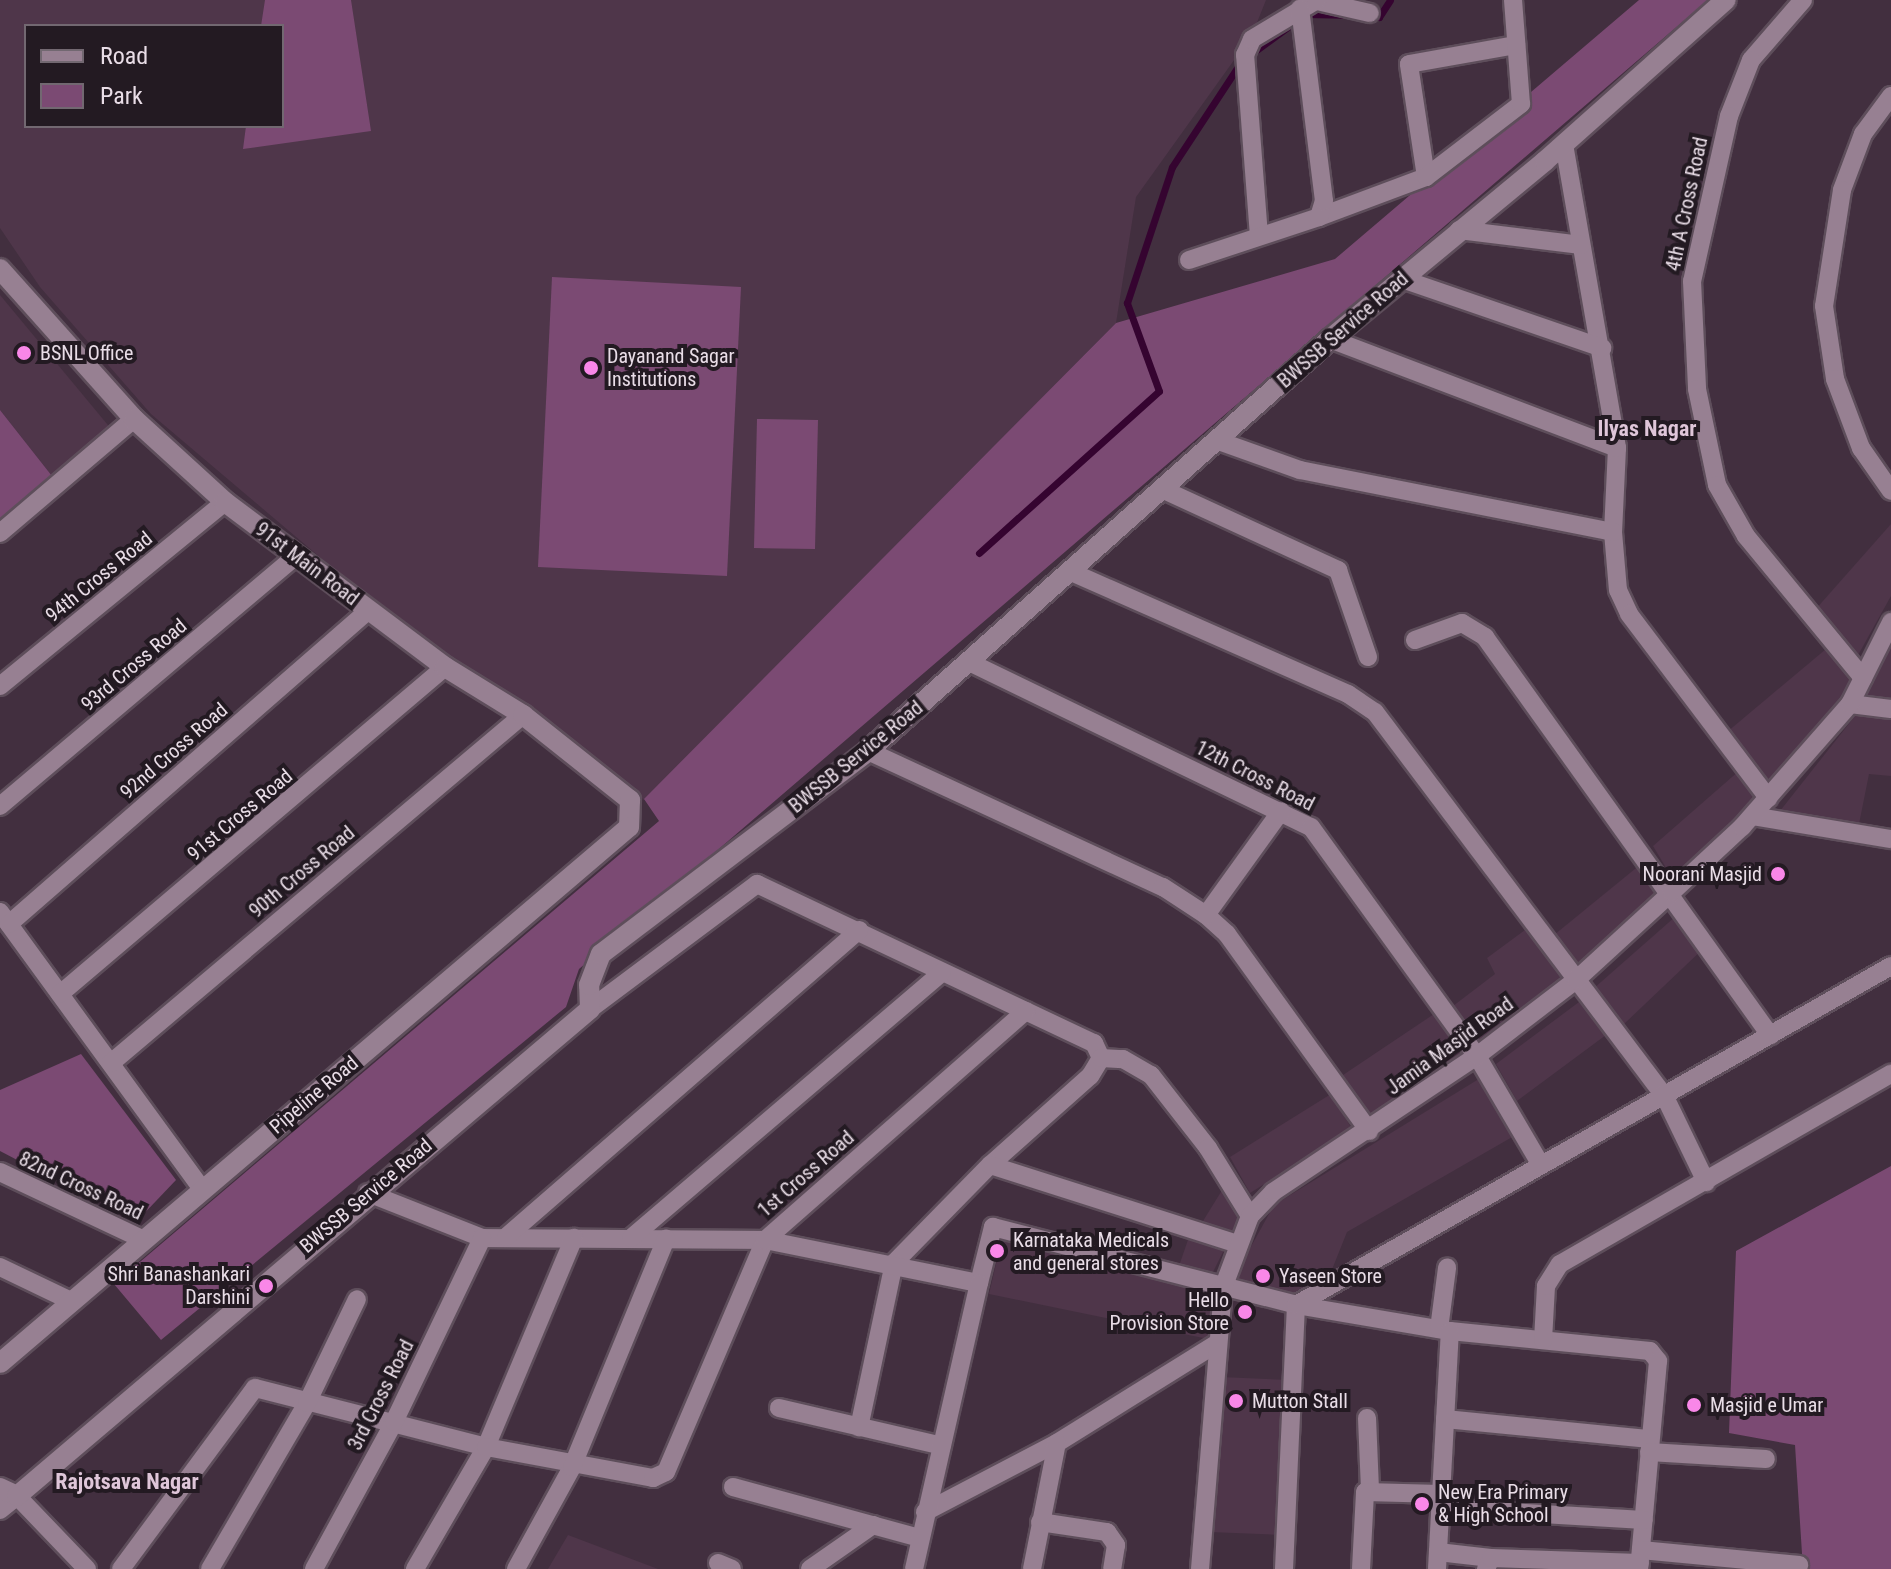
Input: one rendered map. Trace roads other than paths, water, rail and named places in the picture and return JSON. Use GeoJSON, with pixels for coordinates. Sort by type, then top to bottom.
{"type":"FeatureCollection","features":[{"type":"Feature","properties":{"kind":"street"},"geometry":{"type":"LineString","coordinates":[[1189,260],[1426,177],[1521,104],[1513,0]]}},
{"type":"Feature","properties":{"kind":"street","name":"BWSSB Service Road"},"geometry":{"type":"LineString","coordinates":[[0,1510],[8,1492],[590,1009],[589,985],[601,954],[868,751],[1330,339],[1564,144],[1726,0]]}},
{"type":"Feature","properties":{"kind":"street","name":"4th A Cross Road"},"geometry":{"type":"LineString","coordinates":[[1803,0],[1751,60],[1729,116],[1692,281],[1697,389],[1717,485],[1746,536],[1863,678]]}},
{"type":"Feature","properties":{"kind":"street"},"geometry":{"type":"LineString","coordinates":[[1308,5],[1305,47],[1324,201],[1319,217]]}},
{"type":"Feature","properties":{"kind":"street"},"geometry":{"type":"LineString","coordinates":[[1259,236],[1245,62],[1252,39],[1308,5],[1370,13]]}},
{"type":"Feature","properties":{"kind":"street"},"geometry":{"type":"LineString","coordinates":[[1426,177],[1409,64],[1516,45]]}},
{"type":"Feature","properties":{"kind":"street"},"geometry":{"type":"LineString","coordinates":[[1891,96],[1863,134],[1842,190],[1824,306],[1835,379],[1861,448],[1891,491]]}},
{"type":"Feature","properties":{"kind":"street"},"geometry":{"type":"LineString","coordinates":[[1564,144],[1617,448],[1613,532],[1618,590],[1629,614],[1768,798]]}},
{"type":"Feature","properties":{"kind":"street"},"geometry":{"type":"LineString","coordinates":[[1459,230],[1581,245]]}},
{"type":"Feature","properties":{"kind":"street","name":"91st Main Road"},"geometry":{"type":"LineString","coordinates":[[0,269],[134,419],[225,502],[445,667],[523,715],[630,800],[629,827]]}},
{"type":"Feature","properties":{"kind":"street"},"geometry":{"type":"LineString","coordinates":[[1402,279],[1602,348]]}},
{"type":"Feature","properties":{"kind":"street"},"geometry":{"type":"LineString","coordinates":[[1330,339],[1617,448]]}},
{"type":"Feature","properties":{"kind":"street"},"geometry":{"type":"LineString","coordinates":[[0,533],[134,419]]}},
{"type":"Feature","properties":{"kind":"street"},"geometry":{"type":"LineString","coordinates":[[1216,440],[1300,470],[1613,532]]}},
{"type":"Feature","properties":{"kind":"street"},"geometry":{"type":"LineString","coordinates":[[1164,490],[1338,570],[1368,657]]}},
{"type":"Feature","properties":{"kind":"street","name":"94th Cross Road"},"geometry":{"type":"LineString","coordinates":[[0,686],[225,502]]}},
{"type":"Feature","properties":{"kind":"street","name":"93rd Cross Road"},"geometry":{"type":"LineString","coordinates":[[0,806],[295,557]]}},
{"type":"Feature","properties":{"kind":"street"},"geometry":{"type":"LineString","coordinates":[[1069,571],[1366,704],[1664,1095],[1706,1182]]}},
{"type":"Feature","properties":{"kind":"street","name":"92nd Cross Road"},"geometry":{"type":"LineString","coordinates":[[4,918],[368,611]]}},
{"type":"Feature","properties":{"kind":"street","name":"Jamia Masjid Road"},"geometry":{"type":"LineString","coordinates":[[1200,1569],[1216,1344],[1223,1288],[1250,1216],[1273,1192],[1369,1131],[1477,1056],[1576,980],[1672,892],[1753,816],[1850,704],[1891,622]]}},
{"type":"Feature","properties":{"kind":"street"},"geometry":{"type":"LineString","coordinates":[[1415,640],[1462,623],[1485,637],[1672,892],[1770,1035]]}},
{"type":"Feature","properties":{"kind":"street","name":"12th Cross Road"},"geometry":{"type":"LineString","coordinates":[[969,662],[1311,827],[1477,1056],[1541,1165]]}},
{"type":"Feature","properties":{"kind":"street","name":"91st Cross Road"},"geometry":{"type":"LineString","coordinates":[[60,994],[445,667]]}},
{"type":"Feature","properties":{"kind":"street"},"geometry":{"type":"LineString","coordinates":[[1850,704],[1891,709]]}},
{"type":"Feature","properties":{"kind":"street","name":"90th Cross Road"},"geometry":{"type":"LineString","coordinates":[[111,1063],[523,715]]}},
{"type":"Feature","properties":{"kind":"street"},"geometry":{"type":"LineString","coordinates":[[868,751],[1163,887],[1206,915],[1227,934],[1369,1131]]}},
{"type":"Feature","properties":{"kind":"street"},"geometry":{"type":"LineString","coordinates":[[1206,915],[1281,811]]}},
{"type":"Feature","properties":{"kind":"street"},"geometry":{"type":"LineString","coordinates":[[1753,816],[1891,839]]}},
{"type":"Feature","properties":{"kind":"street","name":"Pipeline Road"},"geometry":{"type":"LineString","coordinates":[[1,1362],[629,827]]}},
{"type":"Feature","properties":{"kind":"street"},"geometry":{"type":"LineString","coordinates":[[590,1009],[757,884],[1094,1043],[1101,1058]]}},
{"type":"Feature","properties":{"kind":"street"},"geometry":{"type":"LineString","coordinates":[[4,918],[203,1190]]}},
{"type":"Feature","properties":{"kind":"street"},"geometry":{"type":"LineString","coordinates":[[506,1237],[859,930]]}},
{"type":"Feature","properties":{"kind":"street"},"geometry":{"type":"LineString","coordinates":[[1296,1305],[1891,966]]}},
{"type":"Feature","properties":{"kind":"street"},"geometry":{"type":"LineString","coordinates":[[631,1238],[942,972]]}},
{"type":"Feature","properties":{"kind":"street","name":"1st Cross Road"},"geometry":{"type":"LineString","coordinates":[[572,1467],[653,1478],[671,1467],[765,1240],[1026,1011]]}},
{"type":"Feature","properties":{"kind":"street"},"geometry":{"type":"LineString","coordinates":[[859,1427],[894,1263],[990,1165],[1090,1076],[1101,1058]]}},
{"type":"Feature","properties":{"kind":"street"},"geometry":{"type":"LineString","coordinates":[[1101,1058],[1123,1059],[1151,1075],[1208,1148],[1250,1216]]}},
{"type":"Feature","properties":{"kind":"street"},"geometry":{"type":"LineString","coordinates":[[1543,1340],[1546,1286],[1560,1264],[1891,1074]]}},
{"type":"Feature","properties":{"kind":"street"},"geometry":{"type":"LineString","coordinates":[[990,1165],[1238,1244]]}},
{"type":"Feature","properties":{"kind":"street","name":"82nd Cross Road"},"geometry":{"type":"LineString","coordinates":[[0,1172],[144,1240]]}},
{"type":"Feature","properties":{"kind":"street"},"geometry":{"type":"LineString","coordinates":[[368,1193],[482,1238],[765,1240],[894,1263],[979,1283]]}},
{"type":"Feature","properties":{"kind":"street"},"geometry":{"type":"LineString","coordinates":[[914,1569],[993,1227],[1296,1305],[1444,1330],[1654,1353],[1658,1361],[1640,1560]]}},
{"type":"Feature","properties":{"kind":"street","name":"3rd Cross Road"},"geometry":{"type":"LineString","coordinates":[[314,1569],[394,1422],[482,1238]]}},
{"type":"Feature","properties":{"kind":"street"},"geometry":{"type":"LineString","coordinates":[[415,1569],[486,1447],[574,1238]]}},
{"type":"Feature","properties":{"kind":"street"},"geometry":{"type":"LineString","coordinates":[[516,1569],[572,1467],[666,1239]]}},
{"type":"Feature","properties":{"kind":"street"},"geometry":{"type":"LineString","coordinates":[[0,1267],[71,1301]]}},
{"type":"Feature","properties":{"kind":"street"},"geometry":{"type":"LineString","coordinates":[[1447,1268],[1445,1419],[1438,1560],[1488,1564],[1640,1560],[1799,1565]]}},
{"type":"Feature","properties":{"kind":"street"},"geometry":{"type":"LineString","coordinates":[[210,1569],[307,1403],[357,1299]]}},
{"type":"Feature","properties":{"kind":"street"},"geometry":{"type":"LineString","coordinates":[[1284,1569],[1296,1305]]}},
{"type":"Feature","properties":{"kind":"street"},"geometry":{"type":"LineString","coordinates":[[925,1512],[1057,1443],[1216,1344]]}},
{"type":"Feature","properties":{"kind":"street"},"geometry":{"type":"LineString","coordinates":[[121,1569],[255,1388],[572,1467]]}},
{"type":"Feature","properties":{"kind":"street"},"geometry":{"type":"LineString","coordinates":[[779,1408],[942,1446]]}},
{"type":"Feature","properties":{"kind":"street"},"geometry":{"type":"LineString","coordinates":[[1367,1418],[1370,1489]]}},
{"type":"Feature","properties":{"kind":"street"},"geometry":{"type":"LineString","coordinates":[[1445,1419],[1766,1459]]}},
{"type":"Feature","properties":{"kind":"street"},"geometry":{"type":"LineString","coordinates":[[1032,1569],[1057,1443]]}},
{"type":"Feature","properties":{"kind":"street"},"geometry":{"type":"LineString","coordinates":[[733,1487],[920,1538]]}},
{"type":"Feature","properties":{"kind":"street"},"geometry":{"type":"LineString","coordinates":[[1370,1489],[1441,1501],[1644,1520]]}},
{"type":"Feature","properties":{"kind":"street"},"geometry":{"type":"LineString","coordinates":[[1361,1569],[1363,1495],[1370,1489]]}},
{"type":"Feature","properties":{"kind":"street"},"geometry":{"type":"LineString","coordinates":[[8,1492],[80,1567]]}},
{"type":"Feature","properties":{"kind":"street"},"geometry":{"type":"LineString","coordinates":[[1040,1522],[1107,1532],[1116,1545],[1112,1569]]}},
{"type":"Feature","properties":{"kind":"street"},"geometry":{"type":"LineString","coordinates":[[810,1569],[873,1525]]}},
{"type":"Feature","properties":{"kind":"waterway"},"geometry":{"type":"LineString","coordinates":[[1369,16],[1379,17],[1390,0]]}},
{"type":"Feature","properties":{"kind":"waterway"},"geometry":{"type":"LineString","coordinates":[[1306,14],[1345,15]]}},
{"type":"Feature","properties":{"kind":"waterway"},"geometry":{"type":"LineString","coordinates":[[1251,54],[1289,26]]}},
{"type":"Feature","properties":{"kind":"waterway"},"geometry":{"type":"LineString","coordinates":[[979,553],[1159,391],[1127,303],[1172,167],[1241,62]]}},
{"type":"Feature","properties":{"kind":"place","name":"BSNL Office"},"geometry":{"type":"Point","coordinates":[24,353]}},
{"type":"Feature","properties":{"kind":"place","name":"Dayanand Sagar Institutions"},"geometry":{"type":"Point","coordinates":[591,368]}},
{"type":"Feature","properties":{"kind":"place","name":"Noorani Masjid"},"geometry":{"type":"Point","coordinates":[1778,874]}},
{"type":"Feature","properties":{"kind":"place","name":"Karnataka Medicals and general stores"},"geometry":{"type":"Point","coordinates":[997,1251]}},
{"type":"Feature","properties":{"kind":"place","name":"Yaseen Store"},"geometry":{"type":"Point","coordinates":[1263,1276]}},
{"type":"Feature","properties":{"kind":"place","name":"Shri Banashankari Darshini"},"geometry":{"type":"Point","coordinates":[266,1286]}},
{"type":"Feature","properties":{"kind":"place","name":"Hello Provision Store"},"geometry":{"type":"Point","coordinates":[1245,1312]}},
{"type":"Feature","properties":{"kind":"place","name":"Mutton Stall"},"geometry":{"type":"Point","coordinates":[1236,1401]}},
{"type":"Feature","properties":{"kind":"place","name":"Masjid e Umar"},"geometry":{"type":"Point","coordinates":[1694,1405]}},
{"type":"Feature","properties":{"kind":"place","name":"New Era Primary & High School"},"geometry":{"type":"Point","coordinates":[1422,1504]}},
{"type":"Feature","properties":{"kind":"district","name":"Ilyas Nagar"},"geometry":{"type":"Point","coordinates":[1647,429]}},
{"type":"Feature","properties":{"kind":"district","name":"Rajotsava Nagar"},"geometry":{"type":"Point","coordinates":[127,1482]}}]}
